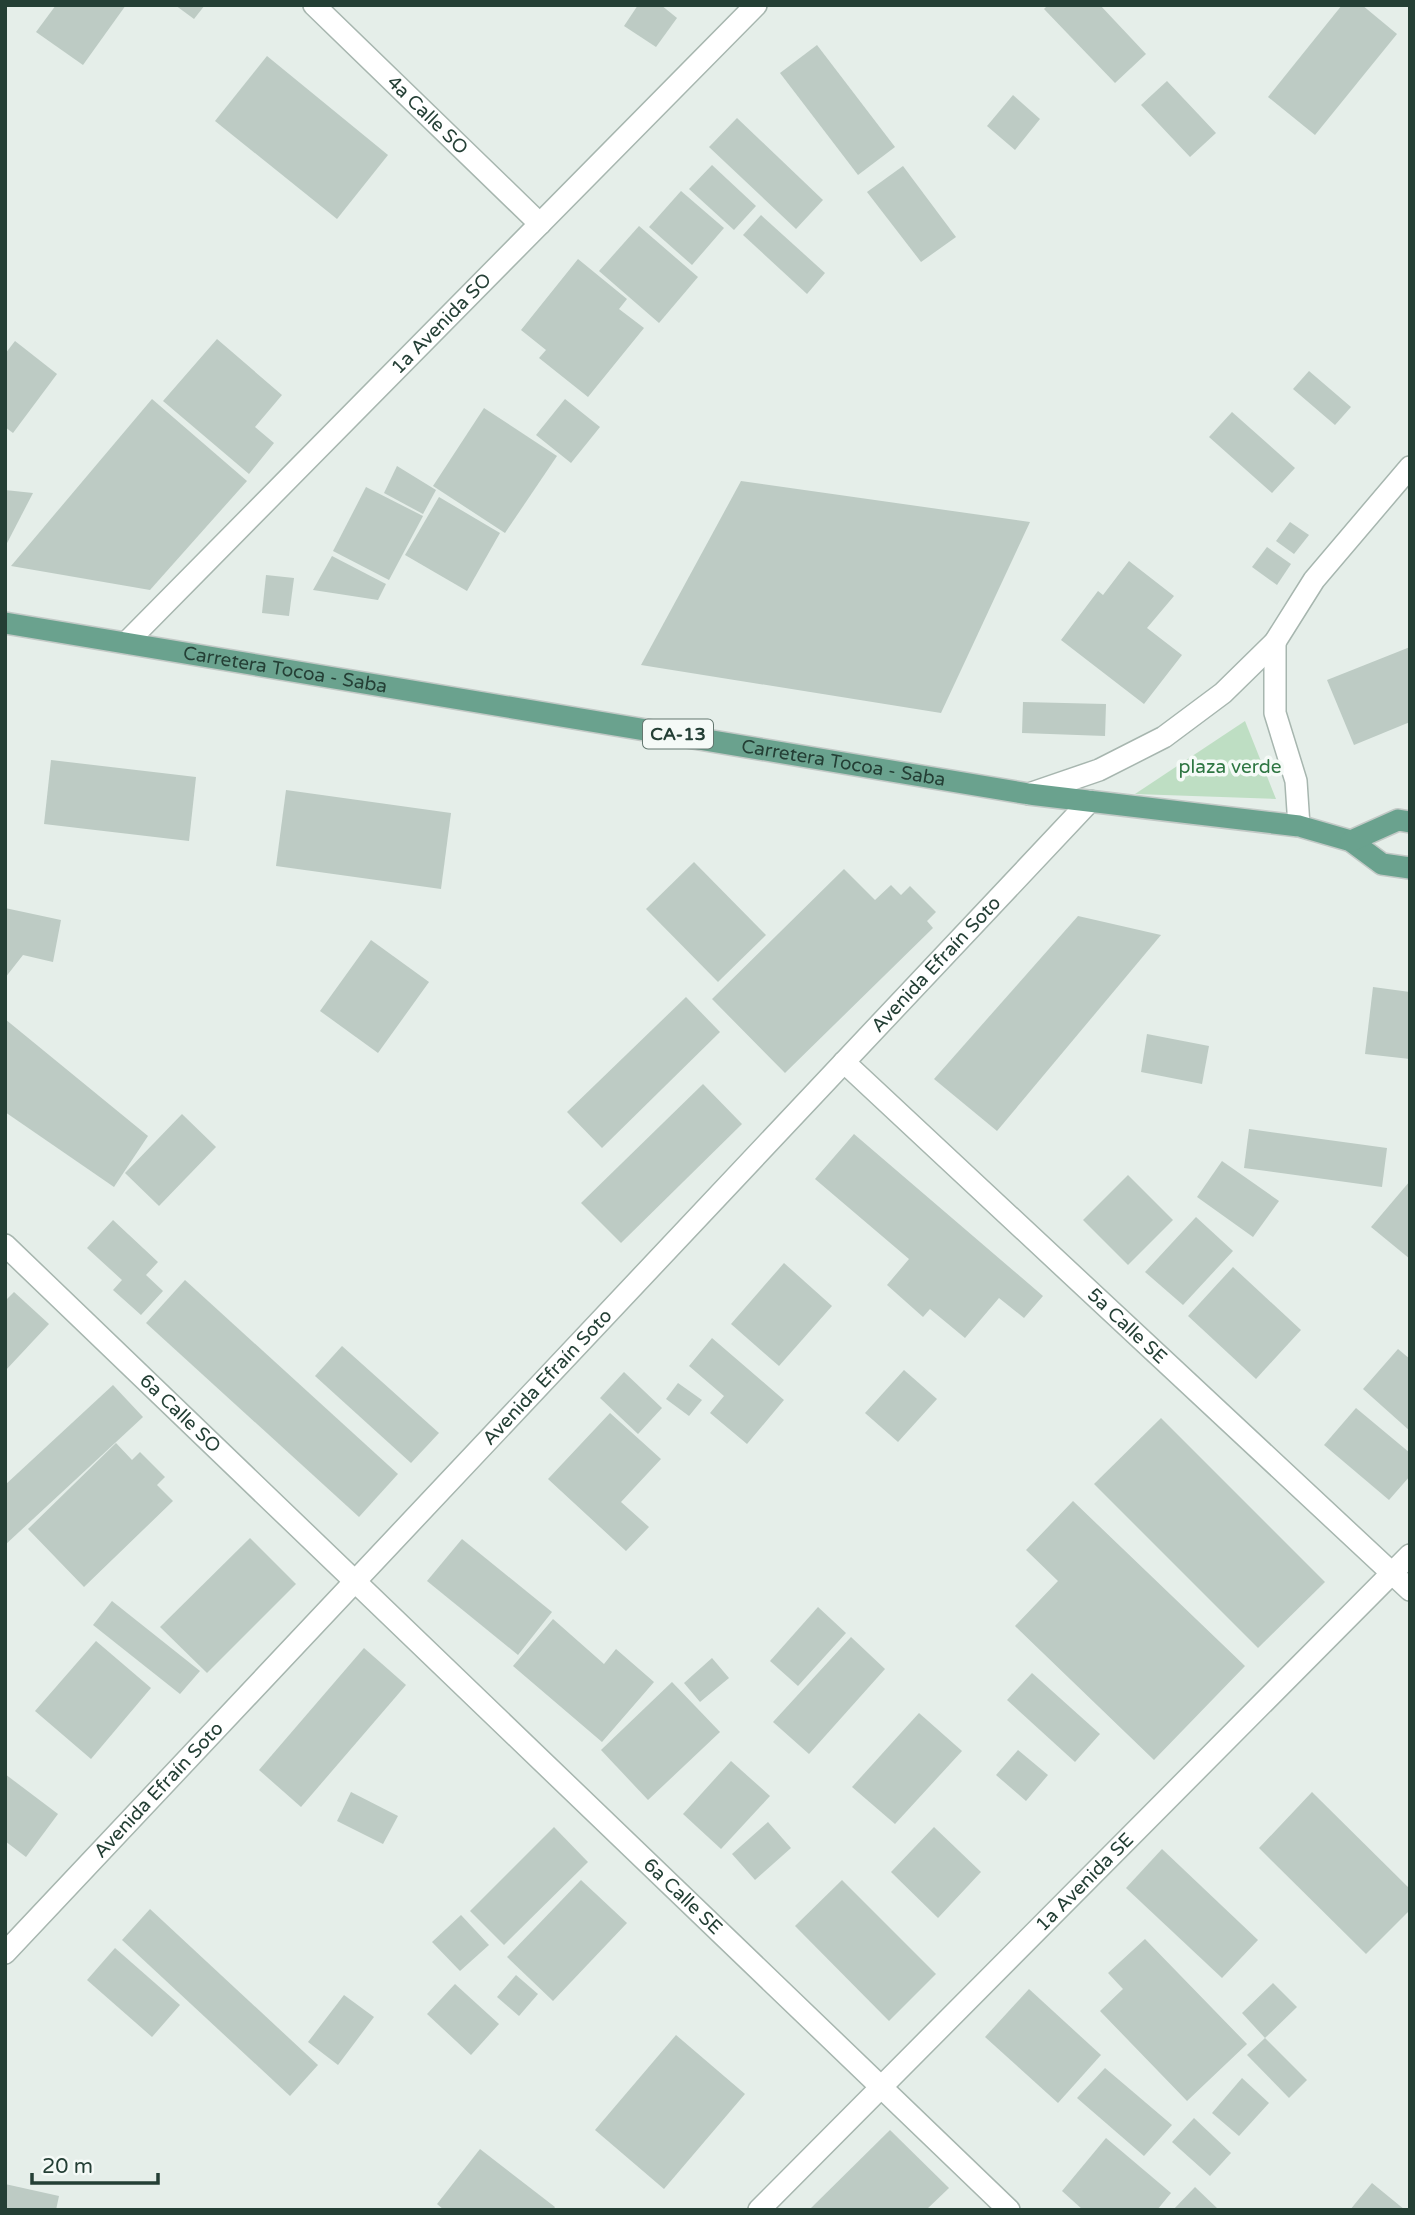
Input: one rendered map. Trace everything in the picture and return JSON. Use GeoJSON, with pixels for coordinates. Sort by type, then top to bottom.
{"type":"FeatureCollection","features":[{"type":"Feature","properties":{"kind":"main road","name":"Carretera Tocoa - Saba"},"geometry":{"type":"LineString","coordinates":[[5,623],[128,641],[1029,794],[1299,826],[1351,841],[1382,864],[1410,868]]}},
{"type":"Feature","properties":{"kind":"main road"},"geometry":{"type":"LineString","coordinates":[[1351,841],[1398,820],[1410,822]]}},
{"type":"Feature","properties":{"kind":"street","name":"4a Calle SO"},"geometry":{"type":"LineString","coordinates":[[314,5],[540,224]]}},
{"type":"Feature","properties":{"kind":"street","name":"1a Avenida SO"},"geometry":{"type":"LineString","coordinates":[[128,641],[756,5]]}},
{"type":"Feature","properties":{"kind":"street"},"geometry":{"type":"LineString","coordinates":[[1029,794],[1099,770],[1164,737],[1223,693],[1275,642],[1314,580],[1410,467]]}},
{"type":"Feature","properties":{"kind":"street"},"geometry":{"type":"LineString","coordinates":[[1275,642],[1275,713],[1296,780],[1299,826]]}},
{"type":"Feature","properties":{"kind":"street","name":"Avenida Efraín Soto"},"geometry":{"type":"LineString","coordinates":[[5,1953],[1090,801]]}},
{"type":"Feature","properties":{"kind":"street","name":"5a Calle SE"},"geometry":{"type":"LineString","coordinates":[[844,1062],[1410,1590]]}},
{"type":"Feature","properties":{"kind":"street","name":"6a Calle SO"},"geometry":{"type":"LineString","coordinates":[[5,1245],[357,1580]]}},
{"type":"Feature","properties":{"kind":"street","name":"1a Avenida SE"},"geometry":{"type":"LineString","coordinates":[[759,2210],[1410,1555]]}},
{"type":"Feature","properties":{"kind":"street","name":"6a Calle SE"},"geometry":{"type":"LineString","coordinates":[[357,1580],[1009,2210]]}},
{"type":"Feature","properties":{"kind":"green space","name":"plaza verde"},"geometry":{"type":"Polygon","coordinates":[[[1245,721],[1276,799],[1135,794],[1245,721]]]}},
{"type":"Feature","properties":{"kind":"building"},"geometry":{"type":"Polygon","coordinates":[[[56,5],[126,5],[83,65],[36,32],[56,5]]]}},
{"type":"Feature","properties":{"kind":"building"},"geometry":{"type":"Polygon","coordinates":[[[175,5],[205,5],[194,19],[175,5]]]}},
{"type":"Feature","properties":{"kind":"building"},"geometry":{"type":"Polygon","coordinates":[[[638,5],[661,5],[677,18],[656,47],[624,26],[638,5]]]}},
{"type":"Feature","properties":{"kind":"building"},"geometry":{"type":"Polygon","coordinates":[[[1048,5],[1100,5],[1146,54],[1115,83],[1044,9],[1048,5]]]}},
{"type":"Feature","properties":{"kind":"building"},"geometry":{"type":"Polygon","coordinates":[[[1342,5],[1362,5],[1397,34],[1315,135],[1268,97],[1342,5]]]}},
{"type":"Feature","properties":{"kind":"building"},"geometry":{"type":"Polygon","coordinates":[[[817,45],[895,147],[858,175],[780,73],[817,45]]]}},
{"type":"Feature","properties":{"kind":"building"},"geometry":{"type":"Polygon","coordinates":[[[267,56],[388,155],[337,219],[215,121],[267,56]]]}},
{"type":"Feature","properties":{"kind":"building"},"geometry":{"type":"Polygon","coordinates":[[[1167,81],[1216,133],[1190,157],[1141,105],[1167,81]]]}},
{"type":"Feature","properties":{"kind":"building"},"geometry":{"type":"Polygon","coordinates":[[[1013,95],[1040,119],[1015,150],[987,126],[1013,95]]]}},
{"type":"Feature","properties":{"kind":"building"},"geometry":{"type":"Polygon","coordinates":[[[737,118],[823,200],[796,229],[709,147],[737,118]]]}},
{"type":"Feature","properties":{"kind":"building"},"geometry":{"type":"Polygon","coordinates":[[[712,165],[756,206],[734,230],[689,189],[712,165]]]}},
{"type":"Feature","properties":{"kind":"building"},"geometry":{"type":"Polygon","coordinates":[[[903,166],[956,237],[921,262],[867,192],[903,166]]]}},
{"type":"Feature","properties":{"kind":"building"},"geometry":{"type":"Polygon","coordinates":[[[681,191],[724,228],[692,265],[649,227],[681,191]]]}},
{"type":"Feature","properties":{"kind":"building"},"geometry":{"type":"Polygon","coordinates":[[[761,215],[825,273],[807,294],[743,235],[761,215]]]}},
{"type":"Feature","properties":{"kind":"building"},"geometry":{"type":"Polygon","coordinates":[[[639,226],[698,277],[659,323],[599,271],[639,226]]]}},
{"type":"Feature","properties":{"kind":"building"},"geometry":{"type":"Polygon","coordinates":[[[578,259],[627,299],[619,309],[644,328],[588,397],[539,358],[546,350],[521,330],[578,259]]]}},
{"type":"Feature","properties":{"kind":"building"},"geometry":{"type":"Polygon","coordinates":[[[217,339],[282,395],[255,427],[274,443],[249,474],[163,401],[217,339]]]}},
{"type":"Feature","properties":{"kind":"building"},"geometry":{"type":"Polygon","coordinates":[[[15,341],[57,374],[13,433],[5,427],[5,354],[15,341]]]}},
{"type":"Feature","properties":{"kind":"building"},"geometry":{"type":"Polygon","coordinates":[[[1309,371],[1351,407],[1335,425],[1293,389],[1309,371]]]}},
{"type":"Feature","properties":{"kind":"building"},"geometry":{"type":"Polygon","coordinates":[[[152,399],[247,481],[150,590],[11,566],[152,399]]]}},
{"type":"Feature","properties":{"kind":"building"},"geometry":{"type":"Polygon","coordinates":[[[565,399],[600,427],[571,463],[536,435],[565,399]]]}},
{"type":"Feature","properties":{"kind":"building"},"geometry":{"type":"Polygon","coordinates":[[[484,408],[557,456],[505,533],[433,486],[484,408]]]}},
{"type":"Feature","properties":{"kind":"building"},"geometry":{"type":"Polygon","coordinates":[[[1232,412],[1295,468],[1272,493],[1209,437],[1232,412]]]}},
{"type":"Feature","properties":{"kind":"building"},"geometry":{"type":"Polygon","coordinates":[[[397,466],[436,490],[423,514],[384,493],[397,466]]]}},
{"type":"Feature","properties":{"kind":"building"},"geometry":{"type":"Polygon","coordinates":[[[741,481],[1030,522],[941,713],[641,665],[741,481]]]}},
{"type":"Feature","properties":{"kind":"building"},"geometry":{"type":"Polygon","coordinates":[[[366,487],[423,516],[389,580],[333,551],[366,487]]]}},
{"type":"Feature","properties":{"kind":"building"},"geometry":{"type":"Polygon","coordinates":[[[5,490],[33,493],[5,547],[5,490]]]}},
{"type":"Feature","properties":{"kind":"building"},"geometry":{"type":"Polygon","coordinates":[[[439,497],[500,533],[467,591],[405,555],[439,497]]]}},
{"type":"Feature","properties":{"kind":"building"},"geometry":{"type":"Polygon","coordinates":[[[1290,522],[1309,535],[1294,554],[1276,541],[1290,522]]]}},
{"type":"Feature","properties":{"kind":"building"},"geometry":{"type":"Polygon","coordinates":[[[1267,547],[1291,564],[1277,585],[1252,567],[1267,547]]]}},
{"type":"Feature","properties":{"kind":"building"},"geometry":{"type":"Polygon","coordinates":[[[332,556],[386,584],[378,600],[313,590],[332,556]]]}},
{"type":"Feature","properties":{"kind":"building"},"geometry":{"type":"Polygon","coordinates":[[[1129,561],[1174,596],[1147,628],[1182,655],[1144,704],[1061,640],[1098,591],[1103,595],[1129,561]]]}},
{"type":"Feature","properties":{"kind":"building"},"geometry":{"type":"Polygon","coordinates":[[[266,575],[294,578],[289,616],[262,613],[266,575]]]}},
{"type":"Feature","properties":{"kind":"building"},"geometry":{"type":"Polygon","coordinates":[[[1410,647],[1410,722],[1354,745],[1327,680],[1410,647]]]}},
{"type":"Feature","properties":{"kind":"building"},"geometry":{"type":"Polygon","coordinates":[[[1023,702],[1106,704],[1105,736],[1022,733],[1023,702]]]}},
{"type":"Feature","properties":{"kind":"building"},"geometry":{"type":"Polygon","coordinates":[[[51,760],[196,777],[189,841],[44,824],[51,760]]]}},
{"type":"Feature","properties":{"kind":"building"},"geometry":{"type":"Polygon","coordinates":[[[286,790],[451,813],[441,889],[276,866],[286,790]]]}},
{"type":"Feature","properties":{"kind":"building"},"geometry":{"type":"Polygon","coordinates":[[[694,862],[766,935],[718,982],[646,909],[694,862]]]}},
{"type":"Feature","properties":{"kind":"building"},"geometry":{"type":"Polygon","coordinates":[[[844,869],[875,900],[891,885],[901,895],[910,886],[936,912],[927,921],[933,928],[785,1073],[712,999],[844,869]]]}},
{"type":"Feature","properties":{"kind":"building"},"geometry":{"type":"Polygon","coordinates":[[[5,908],[61,920],[53,962],[23,955],[5,978],[5,908]]]}},
{"type":"Feature","properties":{"kind":"building"},"geometry":{"type":"Polygon","coordinates":[[[1078,916],[1161,935],[997,1131],[934,1079],[1078,916]]]}},
{"type":"Feature","properties":{"kind":"building"},"geometry":{"type":"Polygon","coordinates":[[[371,940],[429,982],[378,1053],[320,1011],[371,940]]]}},
{"type":"Feature","properties":{"kind":"building"},"geometry":{"type":"Polygon","coordinates":[[[1373,987],[1410,992],[1410,1059],[1365,1054],[1373,987]]]}},
{"type":"Feature","properties":{"kind":"building"},"geometry":{"type":"Polygon","coordinates":[[[686,997],[720,1032],[602,1148],[567,1112],[686,997]]]}},
{"type":"Feature","properties":{"kind":"building"},"geometry":{"type":"Polygon","coordinates":[[[5,1019],[148,1136],[114,1187],[5,1112],[5,1019]]]}},
{"type":"Feature","properties":{"kind":"building"},"geometry":{"type":"Polygon","coordinates":[[[1147,1034],[1209,1046],[1202,1084],[1141,1072],[1147,1034]]]}},
{"type":"Feature","properties":{"kind":"building"},"geometry":{"type":"Polygon","coordinates":[[[703,1084],[742,1124],[621,1243],[581,1203],[703,1084]]]}},
{"type":"Feature","properties":{"kind":"building"},"geometry":{"type":"Polygon","coordinates":[[[182,1114],[216,1147],[159,1206],[125,1173],[182,1114]]]}},
{"type":"Feature","properties":{"kind":"building"},"geometry":{"type":"Polygon","coordinates":[[[1249,1129],[1387,1148],[1382,1187],[1244,1168],[1249,1129]]]}},
{"type":"Feature","properties":{"kind":"building"},"geometry":{"type":"Polygon","coordinates":[[[854,1134],[1043,1296],[1024,1318],[999,1298],[965,1338],[930,1309],[923,1317],[887,1285],[909,1259],[815,1179],[854,1134]]]}},
{"type":"Feature","properties":{"kind":"building"},"geometry":{"type":"Polygon","coordinates":[[[1222,1161],[1279,1201],[1253,1237],[1197,1197],[1222,1161]]]}},
{"type":"Feature","properties":{"kind":"building"},"geometry":{"type":"Polygon","coordinates":[[[1128,1175],[1173,1220],[1128,1265],[1083,1220],[1128,1175]]]}},
{"type":"Feature","properties":{"kind":"building"},"geometry":{"type":"Polygon","coordinates":[[[1410,1181],[1410,1259],[1371,1227],[1410,1181]]]}},
{"type":"Feature","properties":{"kind":"building"},"geometry":{"type":"Polygon","coordinates":[[[1196,1217],[1233,1251],[1183,1305],[1145,1272],[1196,1217]]]}},
{"type":"Feature","properties":{"kind":"building"},"geometry":{"type":"Polygon","coordinates":[[[113,1220],[158,1262],[146,1275],[163,1291],[141,1315],[113,1290],[122,1280],[87,1248],[113,1220]]]}},
{"type":"Feature","properties":{"kind":"building"},"geometry":{"type":"Polygon","coordinates":[[[784,1263],[832,1306],[779,1366],[731,1324],[784,1263]]]}},
{"type":"Feature","properties":{"kind":"building"},"geometry":{"type":"Polygon","coordinates":[[[1233,1267],[1301,1330],[1256,1379],[1188,1316],[1233,1267]]]}},
{"type":"Feature","properties":{"kind":"building"},"geometry":{"type":"Polygon","coordinates":[[[185,1280],[398,1474],[359,1517],[146,1323],[185,1280]]]}},
{"type":"Feature","properties":{"kind":"building"},"geometry":{"type":"Polygon","coordinates":[[[14,1292],[49,1324],[5,1371],[5,1301],[14,1292]]]}},
{"type":"Feature","properties":{"kind":"building"},"geometry":{"type":"Polygon","coordinates":[[[712,1338],[784,1400],[747,1444],[710,1413],[724,1396],[689,1366],[712,1338]]]}},
{"type":"Feature","properties":{"kind":"building"},"geometry":{"type":"Polygon","coordinates":[[[342,1346],[439,1433],[411,1463],[315,1376],[342,1346]]]}},
{"type":"Feature","properties":{"kind":"building"},"geometry":{"type":"Polygon","coordinates":[[[1398,1349],[1410,1359],[1410,1431],[1363,1389],[1398,1349]]]}},
{"type":"Feature","properties":{"kind":"building"},"geometry":{"type":"Polygon","coordinates":[[[904,1370],[937,1399],[898,1442],[865,1413],[904,1370]]]}},
{"type":"Feature","properties":{"kind":"building"},"geometry":{"type":"Polygon","coordinates":[[[624,1372],[662,1408],[638,1434],[600,1398],[624,1372]]]}},
{"type":"Feature","properties":{"kind":"building"},"geometry":{"type":"Polygon","coordinates":[[[678,1383],[702,1400],[689,1416],[666,1399],[678,1383]]]}},
{"type":"Feature","properties":{"kind":"building"},"geometry":{"type":"Polygon","coordinates":[[[113,1385],[143,1417],[5,1545],[5,1485],[113,1385]]]}},
{"type":"Feature","properties":{"kind":"building"},"geometry":{"type":"Polygon","coordinates":[[[1356,1408],[1410,1453],[1410,1476],[1389,1500],[1324,1445],[1356,1408]]]}},
{"type":"Feature","properties":{"kind":"building"},"geometry":{"type":"Polygon","coordinates":[[[610,1413],[661,1459],[621,1502],[649,1527],[626,1551],[548,1479],[610,1413]]]}},
{"type":"Feature","properties":{"kind":"building"},"geometry":{"type":"Polygon","coordinates":[[[1161,1418],[1325,1582],[1258,1648],[1094,1484],[1161,1418]]]}},
{"type":"Feature","properties":{"kind":"building"},"geometry":{"type":"Polygon","coordinates":[[[116,1443],[132,1460],[140,1452],[165,1477],[157,1485],[173,1501],[84,1587],[28,1529],[116,1443]]]}},
{"type":"Feature","properties":{"kind":"building"},"geometry":{"type":"Polygon","coordinates":[[[1073,1501],[1245,1666],[1154,1760],[1015,1626],[1058,1581],[1026,1550],[1073,1501]]]}},
{"type":"Feature","properties":{"kind":"building"},"geometry":{"type":"Polygon","coordinates":[[[250,1538],[296,1584],[207,1673],[160,1627],[250,1538]]]}},
{"type":"Feature","properties":{"kind":"building"},"geometry":{"type":"Polygon","coordinates":[[[462,1539],[552,1612],[518,1655],[427,1581],[462,1539]]]}},
{"type":"Feature","properties":{"kind":"building"},"geometry":{"type":"Polygon","coordinates":[[[112,1601],[200,1671],[180,1694],[93,1625],[112,1601]]]}},
{"type":"Feature","properties":{"kind":"building"},"geometry":{"type":"Polygon","coordinates":[[[818,1607],[846,1633],[798,1686],[770,1661],[818,1607]]]}},
{"type":"Feature","properties":{"kind":"building"},"geometry":{"type":"Polygon","coordinates":[[[553,1619],[604,1664],[616,1649],[654,1682],[602,1742],[513,1666],[553,1619]]]}},
{"type":"Feature","properties":{"kind":"building"},"geometry":{"type":"Polygon","coordinates":[[[851,1637],[885,1669],[809,1754],[773,1722],[851,1637]]]}},
{"type":"Feature","properties":{"kind":"building"},"geometry":{"type":"Polygon","coordinates":[[[96,1641],[151,1688],[91,1759],[35,1711],[96,1641]]]}},
{"type":"Feature","properties":{"kind":"building"},"geometry":{"type":"Polygon","coordinates":[[[364,1648],[406,1685],[301,1807],[259,1770],[364,1648]]]}},
{"type":"Feature","properties":{"kind":"building"},"geometry":{"type":"Polygon","coordinates":[[[712,1658],[729,1678],[700,1702],[684,1683],[712,1658]]]}},
{"type":"Feature","properties":{"kind":"building"},"geometry":{"type":"Polygon","coordinates":[[[1032,1673],[1100,1734],[1075,1762],[1007,1700],[1032,1673]]]}},
{"type":"Feature","properties":{"kind":"building"},"geometry":{"type":"Polygon","coordinates":[[[672,1682],[720,1732],[648,1800],[601,1750],[672,1682]]]}},
{"type":"Feature","properties":{"kind":"building"},"geometry":{"type":"Polygon","coordinates":[[[919,1713],[962,1751],[895,1824],[852,1787],[919,1713]]]}},
{"type":"Feature","properties":{"kind":"building"},"geometry":{"type":"Polygon","coordinates":[[[1018,1750],[1048,1775],[1026,1801],[996,1775],[1018,1750]]]}},
{"type":"Feature","properties":{"kind":"building"},"geometry":{"type":"Polygon","coordinates":[[[731,1761],[770,1796],[721,1849],[683,1814],[731,1761]]]}},
{"type":"Feature","properties":{"kind":"building"},"geometry":{"type":"Polygon","coordinates":[[[5,1774],[58,1814],[26,1857],[5,1841],[5,1774]]]}},
{"type":"Feature","properties":{"kind":"building"},"geometry":{"type":"Polygon","coordinates":[[[351,1792],[398,1816],[383,1844],[337,1821],[351,1792]]]}},
{"type":"Feature","properties":{"kind":"building"},"geometry":{"type":"Polygon","coordinates":[[[1312,1792],[1410,1889],[1410,1910],[1366,1954],[1259,1848],[1312,1792]]]}},
{"type":"Feature","properties":{"kind":"building"},"geometry":{"type":"Polygon","coordinates":[[[768,1822],[791,1848],[755,1880],[732,1854],[768,1822]]]}},
{"type":"Feature","properties":{"kind":"building"},"geometry":{"type":"Polygon","coordinates":[[[554,1827],[588,1862],[504,1945],[470,1911],[554,1827]]]}},
{"type":"Feature","properties":{"kind":"building"},"geometry":{"type":"Polygon","coordinates":[[[934,1827],[981,1872],[938,1918],[891,1872],[934,1827]]]}},
{"type":"Feature","properties":{"kind":"building"},"geometry":{"type":"Polygon","coordinates":[[[1162,1849],[1258,1940],[1222,1978],[1126,1888],[1162,1849]]]}},
{"type":"Feature","properties":{"kind":"building"},"geometry":{"type":"Polygon","coordinates":[[[581,1880],[627,1923],[553,2001],[507,1957],[581,1880]]]}},
{"type":"Feature","properties":{"kind":"building"},"geometry":{"type":"Polygon","coordinates":[[[842,1880],[936,1974],[889,2021],[795,1926],[842,1880]]]}},
{"type":"Feature","properties":{"kind":"building"},"geometry":{"type":"Polygon","coordinates":[[[150,1909],[318,2065],[290,2096],[122,1940],[150,1909]]]}},
{"type":"Feature","properties":{"kind":"building"},"geometry":{"type":"Polygon","coordinates":[[[461,1915],[489,1945],[460,1971],[432,1942],[461,1915]]]}},
{"type":"Feature","properties":{"kind":"building"},"geometry":{"type":"Polygon","coordinates":[[[1145,1939],[1247,2044],[1187,2101],[1100,2011],[1123,1989],[1108,1973],[1145,1939]]]}},
{"type":"Feature","properties":{"kind":"building"},"geometry":{"type":"Polygon","coordinates":[[[115,1948],[180,2005],[152,2037],[87,1980],[115,1948]]]}},
{"type":"Feature","properties":{"kind":"building"},"geometry":{"type":"Polygon","coordinates":[[[516,1975],[538,1994],[519,2016],[497,1997],[516,1975]]]}},
{"type":"Feature","properties":{"kind":"building"},"geometry":{"type":"Polygon","coordinates":[[[1273,1983],[1297,2007],[1265,2038],[1242,2013],[1273,1983]]]}},
{"type":"Feature","properties":{"kind":"building"},"geometry":{"type":"Polygon","coordinates":[[[455,1984],[499,2024],[471,2055],[427,2014],[455,1984]]]}},
{"type":"Feature","properties":{"kind":"building"},"geometry":{"type":"Polygon","coordinates":[[[1029,1989],[1101,2055],[1058,2103],[985,2037],[1029,1989]]]}},
{"type":"Feature","properties":{"kind":"building"},"geometry":{"type":"Polygon","coordinates":[[[344,1995],[374,2017],[338,2065],[308,2042],[344,1995]]]}},
{"type":"Feature","properties":{"kind":"building"},"geometry":{"type":"Polygon","coordinates":[[[676,2035],[745,2094],[664,2189],[595,2130],[676,2035]]]}},
{"type":"Feature","properties":{"kind":"building"},"geometry":{"type":"Polygon","coordinates":[[[1265,2038],[1307,2080],[1289,2098],[1247,2055],[1265,2038]]]}},
{"type":"Feature","properties":{"kind":"building"},"geometry":{"type":"Polygon","coordinates":[[[1105,2068],[1172,2125],[1144,2156],[1077,2098],[1105,2068]]]}},
{"type":"Feature","properties":{"kind":"building"},"geometry":{"type":"Polygon","coordinates":[[[1242,2078],[1269,2103],[1239,2136],[1212,2113],[1242,2078]]]}},
{"type":"Feature","properties":{"kind":"building"},"geometry":{"type":"Polygon","coordinates":[[[1194,2118],[1231,2153],[1210,2176],[1172,2142],[1194,2118]]]}},
{"type":"Feature","properties":{"kind":"building"},"geometry":{"type":"Polygon","coordinates":[[[890,2130],[949,2188],[926,2210],[809,2210],[890,2130]]]}},
{"type":"Feature","properties":{"kind":"building"},"geometry":{"type":"Polygon","coordinates":[[[1106,2138],[1171,2193],[1157,2210],[1083,2210],[1062,2191],[1106,2138]]]}},
{"type":"Feature","properties":{"kind":"building"},"geometry":{"type":"Polygon","coordinates":[[[480,2149],[555,2207],[553,2210],[444,2210],[437,2204],[480,2149]]]}},
{"type":"Feature","properties":{"kind":"building"},"geometry":{"type":"Polygon","coordinates":[[[1372,2183],[1405,2210],[1350,2210],[1372,2183]]]}},
{"type":"Feature","properties":{"kind":"building"},"geometry":{"type":"Polygon","coordinates":[[[5,2184],[59,2196],[56,2210],[5,2210],[5,2184]]]}},
{"type":"Feature","properties":{"kind":"building"},"geometry":{"type":"Polygon","coordinates":[[[1195,2187],[1219,2210],[1173,2210],[1195,2187]]]}}]}
